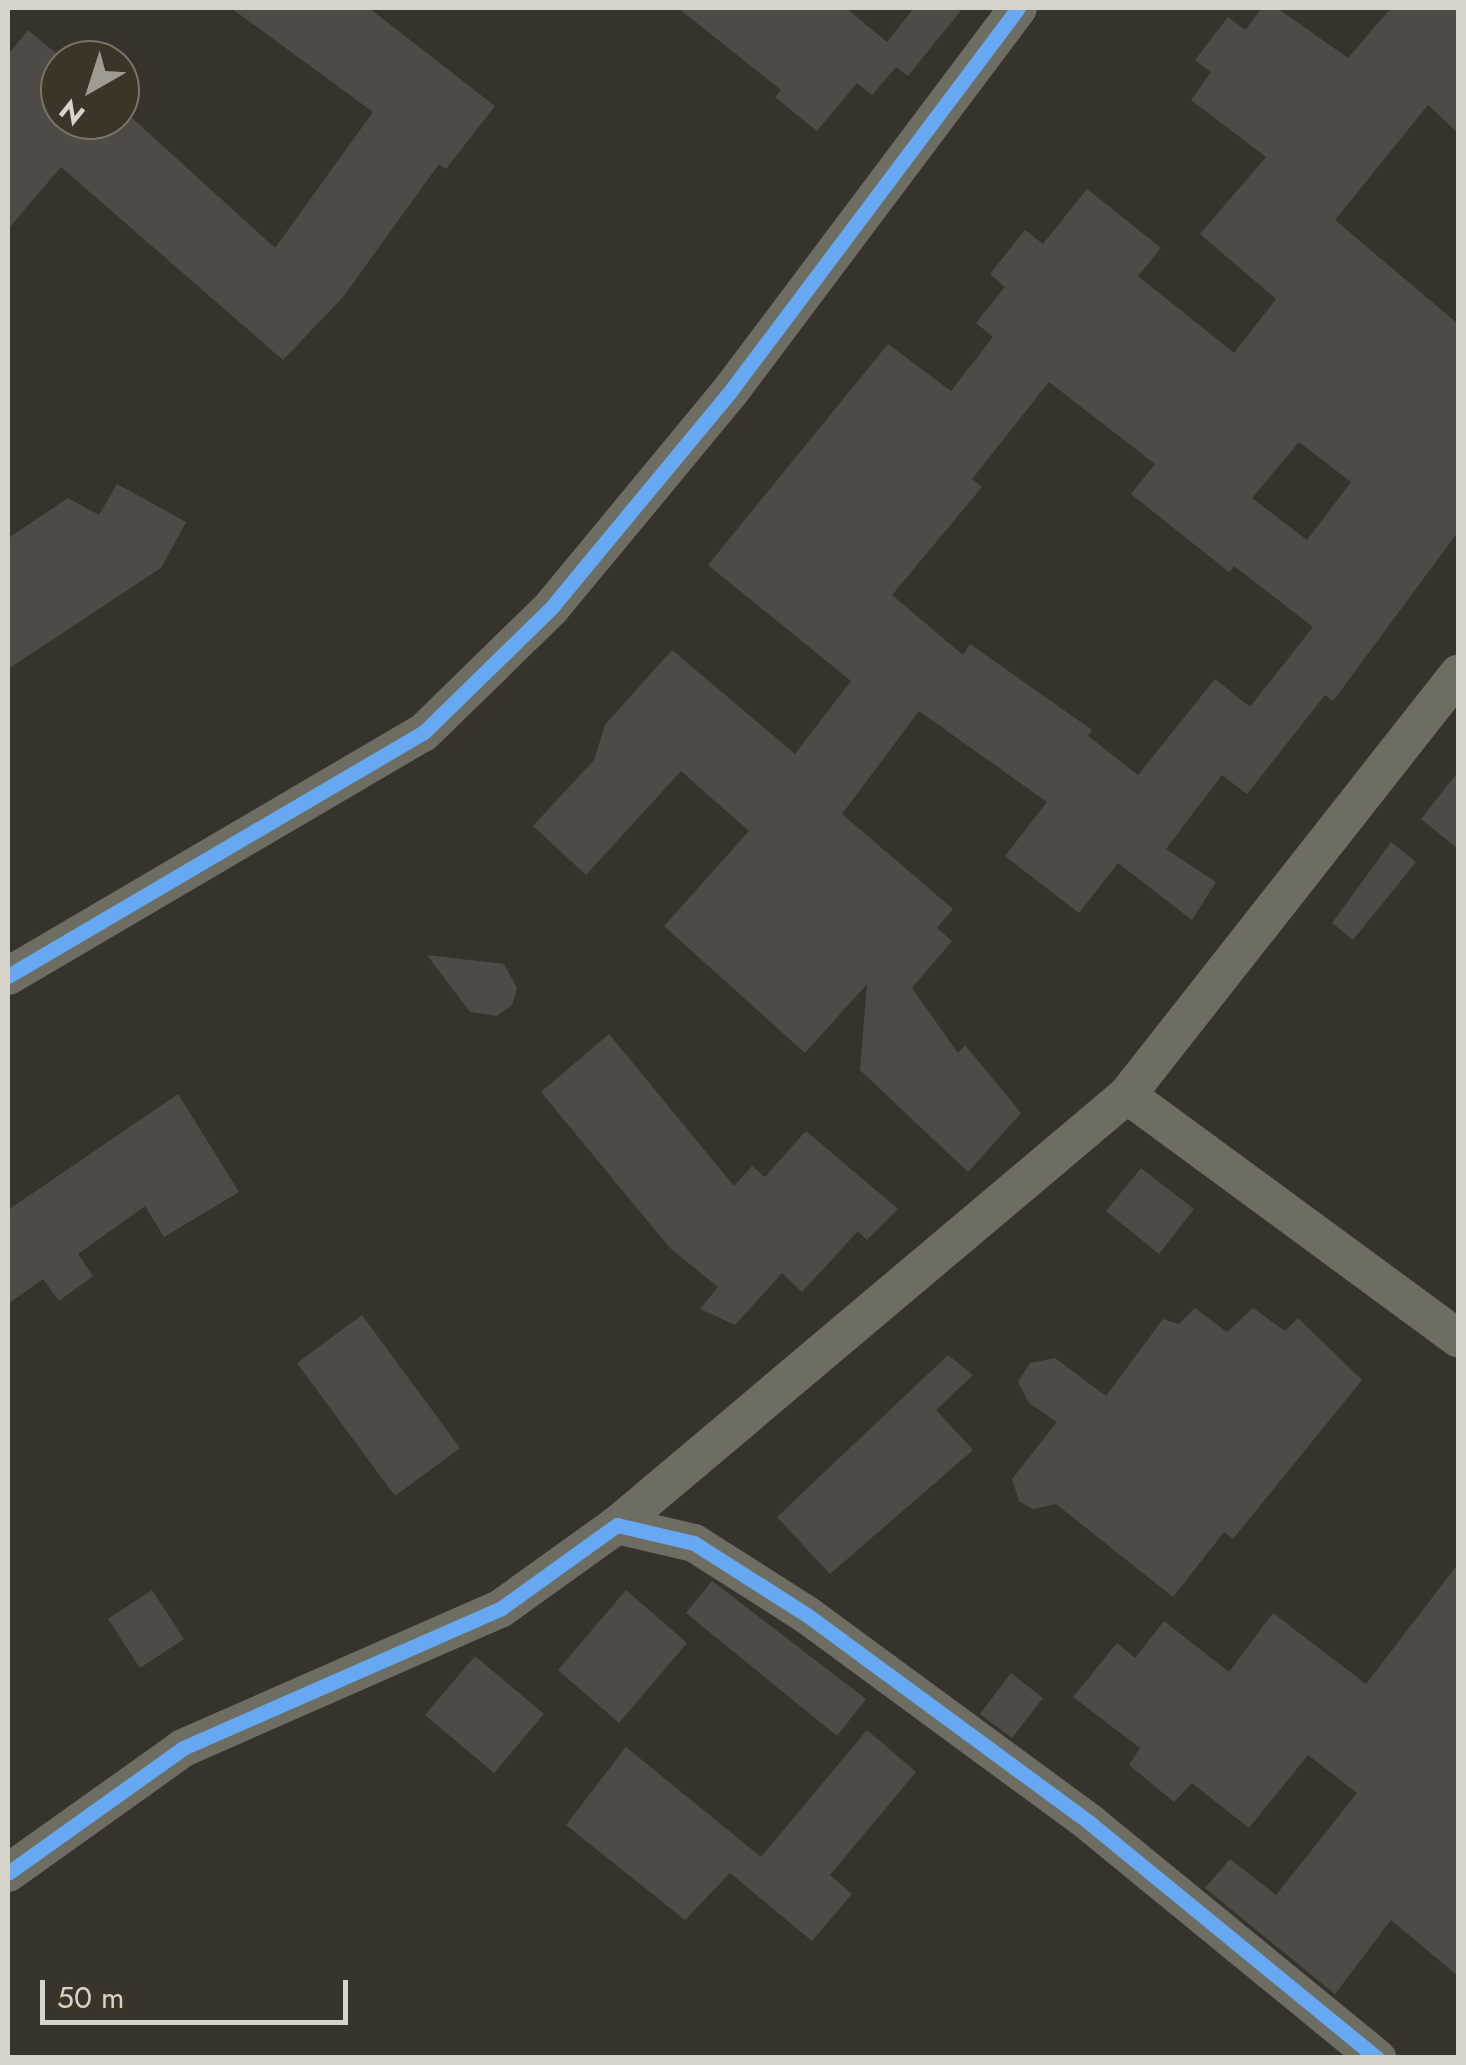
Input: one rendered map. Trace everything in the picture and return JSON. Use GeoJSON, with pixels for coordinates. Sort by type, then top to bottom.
{"type":"FeatureCollection","features":[{"type":"Feature","properties":{"kind":"street"},"geometry":{"type":"LineString","coordinates":[[8,976],[424,733],[552,608],[732,389],[1018,8]]}},
{"type":"Feature","properties":{"kind":"street"},"geometry":{"type":"LineString","coordinates":[[8,1874],[182,1748],[500,1609],[617,1525],[1127,1095],[1458,674]]}},
{"type":"Feature","properties":{"kind":"street"},"geometry":{"type":"LineString","coordinates":[[1127,1095],[1458,1338]]}},
{"type":"Feature","properties":{"kind":"street"},"geometry":{"type":"LineString","coordinates":[[617,1525],[694,1543],[807,1615],[1092,1824],[1377,2058]]}},
{"type":"Feature","properties":{"kind":"building"},"geometry":{"type":"Polygon","coordinates":[[[231,8],[369,8],[495,106],[446,169],[439,164],[343,297],[283,360],[61,167],[8,229],[8,55],[28,30],[40,40],[40,140],[140,140],[140,125],[275,248],[373,112],[231,8]]]}},
{"type":"Feature","properties":{"kind":"building"},"geometry":{"type":"Polygon","coordinates":[[[678,8],[846,8],[887,42],[914,8],[963,8],[908,76],[896,67],[872,95],[857,83],[817,131],[775,97],[781,90],[678,8]]]}},
{"type":"Feature","properties":{"kind":"building"},"geometry":{"type":"Polygon","coordinates":[[[1262,8],[1277,8],[1348,58],[1391,8],[1458,8],[1458,133],[1428,105],[1335,220],[1458,324],[1458,532],[1333,701],[1325,695],[1247,794],[1222,775],[1166,849],[1216,882],[1192,920],[1118,863],[1079,913],[1005,856],[1047,802],[919,711],[842,814],[953,909],[937,928],[952,941],[912,988],[958,1053],[965,1045],[1021,1113],[968,1172],[860,1070],[867,984],[805,1053],[664,926],[749,831],[681,771],[586,875],[533,826],[594,760],[605,725],[672,650],[795,754],[851,681],[708,565],[888,344],[951,391],[993,337],[976,323],[1005,287],[990,274],[1025,230],[1043,244],[1087,189],[1161,248],[1138,276],[1234,353],[1276,299],[1200,234],[1266,157],[1191,100],[1211,72],[1195,60],[1228,17],[1245,30],[1262,8]],[[1049,382],[972,479],[982,487],[892,595],[963,655],[970,644],[1092,730],[1088,736],[1138,775],[1215,679],[1250,707],[1313,627],[1234,566],[1229,572],[1131,494],[1155,464],[1049,382]],[[1299,442],[1252,498],[1307,540],[1351,482],[1299,442]]]}},
{"type":"Feature","properties":{"kind":"building"},"geometry":{"type":"Polygon","coordinates":[[[117,484],[186,522],[161,568],[8,669],[8,538],[68,498],[99,515],[117,484]]]}},
{"type":"Feature","properties":{"kind":"building"},"geometry":{"type":"Polygon","coordinates":[[[1458,772],[1458,849],[1421,819],[1458,772]]]}},
{"type":"Feature","properties":{"kind":"building"},"geometry":{"type":"Polygon","coordinates":[[[1391,842],[1416,862],[1353,940],[1332,923],[1391,842]]]}},
{"type":"Feature","properties":{"kind":"building"},"geometry":{"type":"Polygon","coordinates":[[[427,955],[504,964],[517,988],[512,1005],[497,1016],[470,1012],[427,955]]]}},
{"type":"Feature","properties":{"kind":"building"},"geometry":{"type":"Polygon","coordinates":[[[609,1034],[734,1186],[752,1166],[765,1177],[806,1131],[898,1209],[867,1240],[858,1231],[802,1292],[782,1273],[735,1325],[700,1309],[718,1287],[670,1248],[541,1092],[609,1034]]]}},
{"type":"Feature","properties":{"kind":"building"},"geometry":{"type":"Polygon","coordinates":[[[178,1094],[239,1192],[164,1237],[145,1206],[78,1254],[93,1276],[59,1301],[43,1279],[8,1304],[8,1210],[178,1094]]]}},
{"type":"Feature","properties":{"kind":"building"},"geometry":{"type":"Polygon","coordinates":[[[1141,1168],[1194,1209],[1159,1254],[1106,1211],[1141,1168]]]}},
{"type":"Feature","properties":{"kind":"building"},"geometry":{"type":"Polygon","coordinates":[[[1195,1308],[1227,1332],[1253,1308],[1285,1331],[1298,1318],[1362,1380],[1233,1539],[1224,1532],[1173,1597],[1056,1504],[1033,1509],[1019,1501],[1012,1479],[1057,1422],[1029,1403],[1018,1382],[1030,1363],[1055,1358],[1106,1396],[1163,1319],[1179,1324],[1195,1308]]]}},
{"type":"Feature","properties":{"kind":"building"},"geometry":{"type":"Polygon","coordinates":[[[362,1315],[460,1448],[395,1496],[297,1363],[362,1315]]]}},
{"type":"Feature","properties":{"kind":"building"},"geometry":{"type":"Polygon","coordinates":[[[948,1355],[973,1375],[936,1410],[973,1450],[830,1574],[777,1517],[948,1355]]]}},
{"type":"Feature","properties":{"kind":"building"},"geometry":{"type":"Polygon","coordinates":[[[1458,1564],[1458,1976],[1391,1920],[1335,1994],[1205,1888],[1230,1859],[1276,1895],[1357,1793],[1308,1755],[1249,1828],[1192,1783],[1174,1802],[1129,1765],[1140,1748],[1073,1697],[1117,1643],[1135,1658],[1164,1621],[1229,1672],[1273,1613],[1366,1684],[1458,1564]]]}},
{"type":"Feature","properties":{"kind":"building"},"geometry":{"type":"Polygon","coordinates":[[[712,1581],[866,1699],[837,1736],[686,1613],[712,1581]]]}},
{"type":"Feature","properties":{"kind":"building"},"geometry":{"type":"Polygon","coordinates":[[[152,1590],[184,1639],[140,1668],[108,1619],[152,1590]]]}},
{"type":"Feature","properties":{"kind":"building"},"geometry":{"type":"Polygon","coordinates":[[[626,1590],[687,1643],[619,1723],[558,1670],[626,1590]]]}},
{"type":"Feature","properties":{"kind":"building"},"geometry":{"type":"Polygon","coordinates":[[[475,1656],[544,1714],[494,1773],[425,1715],[475,1656]]]}},
{"type":"Feature","properties":{"kind":"building"},"geometry":{"type":"Polygon","coordinates":[[[1011,1673],[1043,1698],[1012,1738],[980,1714],[1011,1673]]]}},
{"type":"Feature","properties":{"kind":"building"},"geometry":{"type":"Polygon","coordinates":[[[867,1730],[916,1772],[830,1875],[852,1894],[812,1941],[730,1873],[685,1920],[566,1825],[626,1747],[761,1857],[867,1730]]]}},
{"type":"Feature","properties":{"kind":"cycle path"},"geometry":{"type":"LineString","coordinates":[[8,976],[423,733],[551,608],[732,389],[1018,8]]}},
{"type":"Feature","properties":{"kind":"cycle path"},"geometry":{"type":"LineString","coordinates":[[8,1873],[183,1748],[500,1609],[617,1525],[694,1543],[807,1615],[1091,1824],[1377,2058]]}}]}
